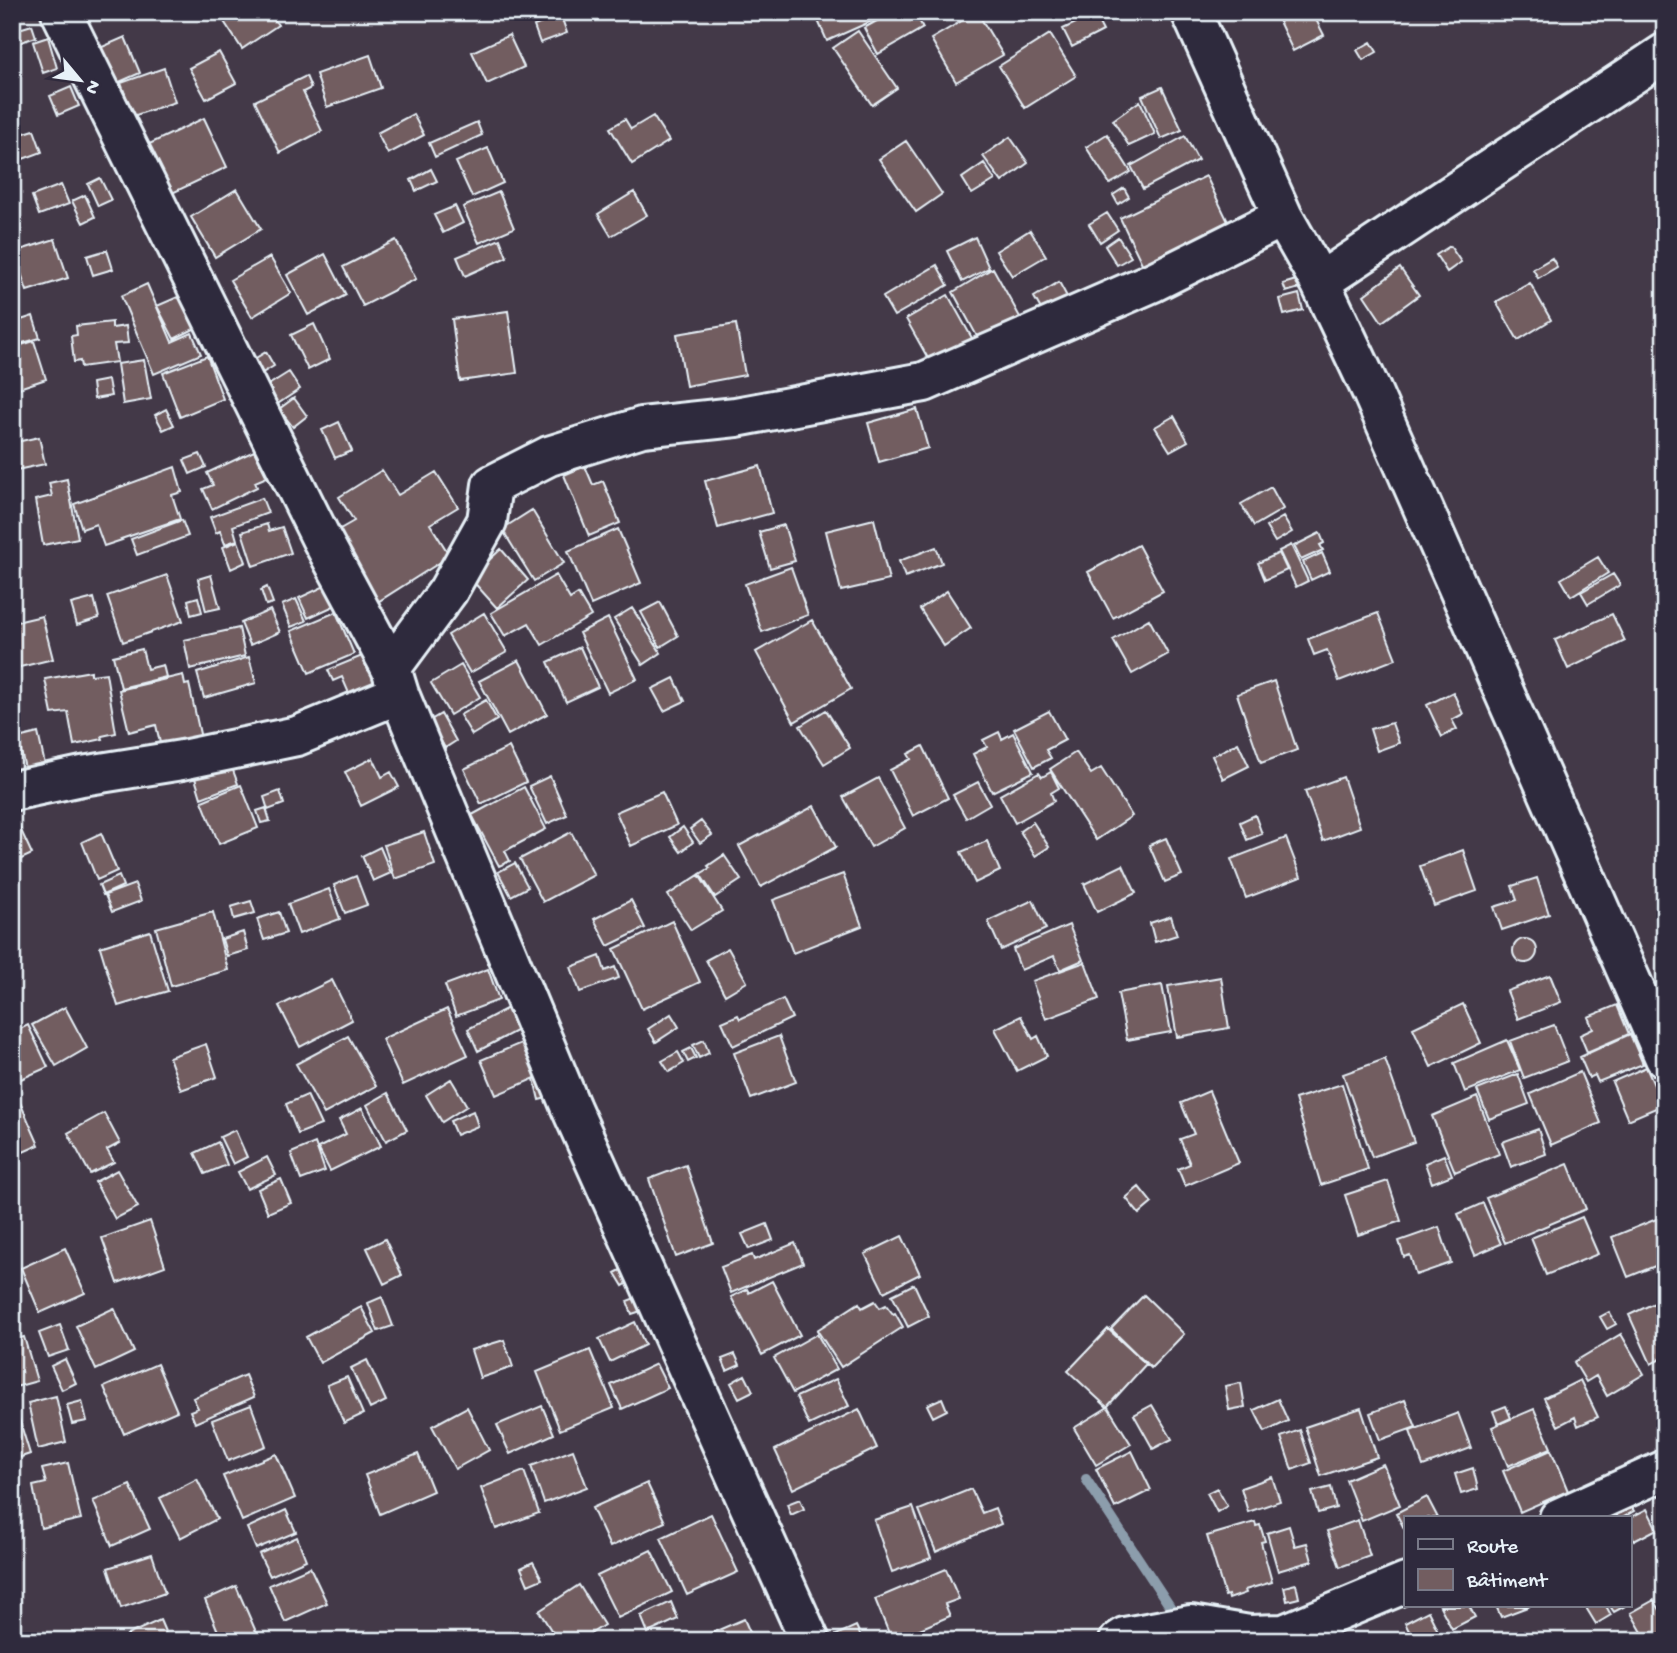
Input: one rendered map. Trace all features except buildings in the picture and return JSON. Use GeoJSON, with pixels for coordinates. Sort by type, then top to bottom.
{"type":"FeatureCollection","features":[{"type":"Feature","properties":{"kind":"street"},"geometry":{"type":"LineString","coordinates":[[61,12],[314,525],[395,681],[571,1108],[810,1641]]}},
{"type":"Feature","properties":{"kind":"street"},"geometry":{"type":"LineString","coordinates":[[1191,12],[1283,217],[1320,282],[1378,405],[1665,1058]]}},
{"type":"Feature","properties":{"kind":"street"},"geometry":{"type":"LineString","coordinates":[[1320,282],[1665,53]]}},
{"type":"Feature","properties":{"kind":"street"},"geometry":{"type":"LineString","coordinates":[[12,791],[297,736],[395,681],[486,521],[492,485],[549,456],[642,427],[736,416],[924,382],[1153,282],[1283,217]]}},
{"type":"Feature","properties":{"kind":"street"},"geometry":{"type":"LineString","coordinates":[[1563,1516],[1665,1470]]}},
{"type":"Feature","properties":{"kind":"street"},"geometry":{"type":"LineString","coordinates":[[1136,1637],[1191,1625],[1249,1634],[1284,1634],[1404,1584]]}},
{"type":"Feature","properties":{"kind":"waterway"},"geometry":{"type":"LineString","coordinates":[[1086,1479],[1171,1608],[1174,1622]]}}]}
